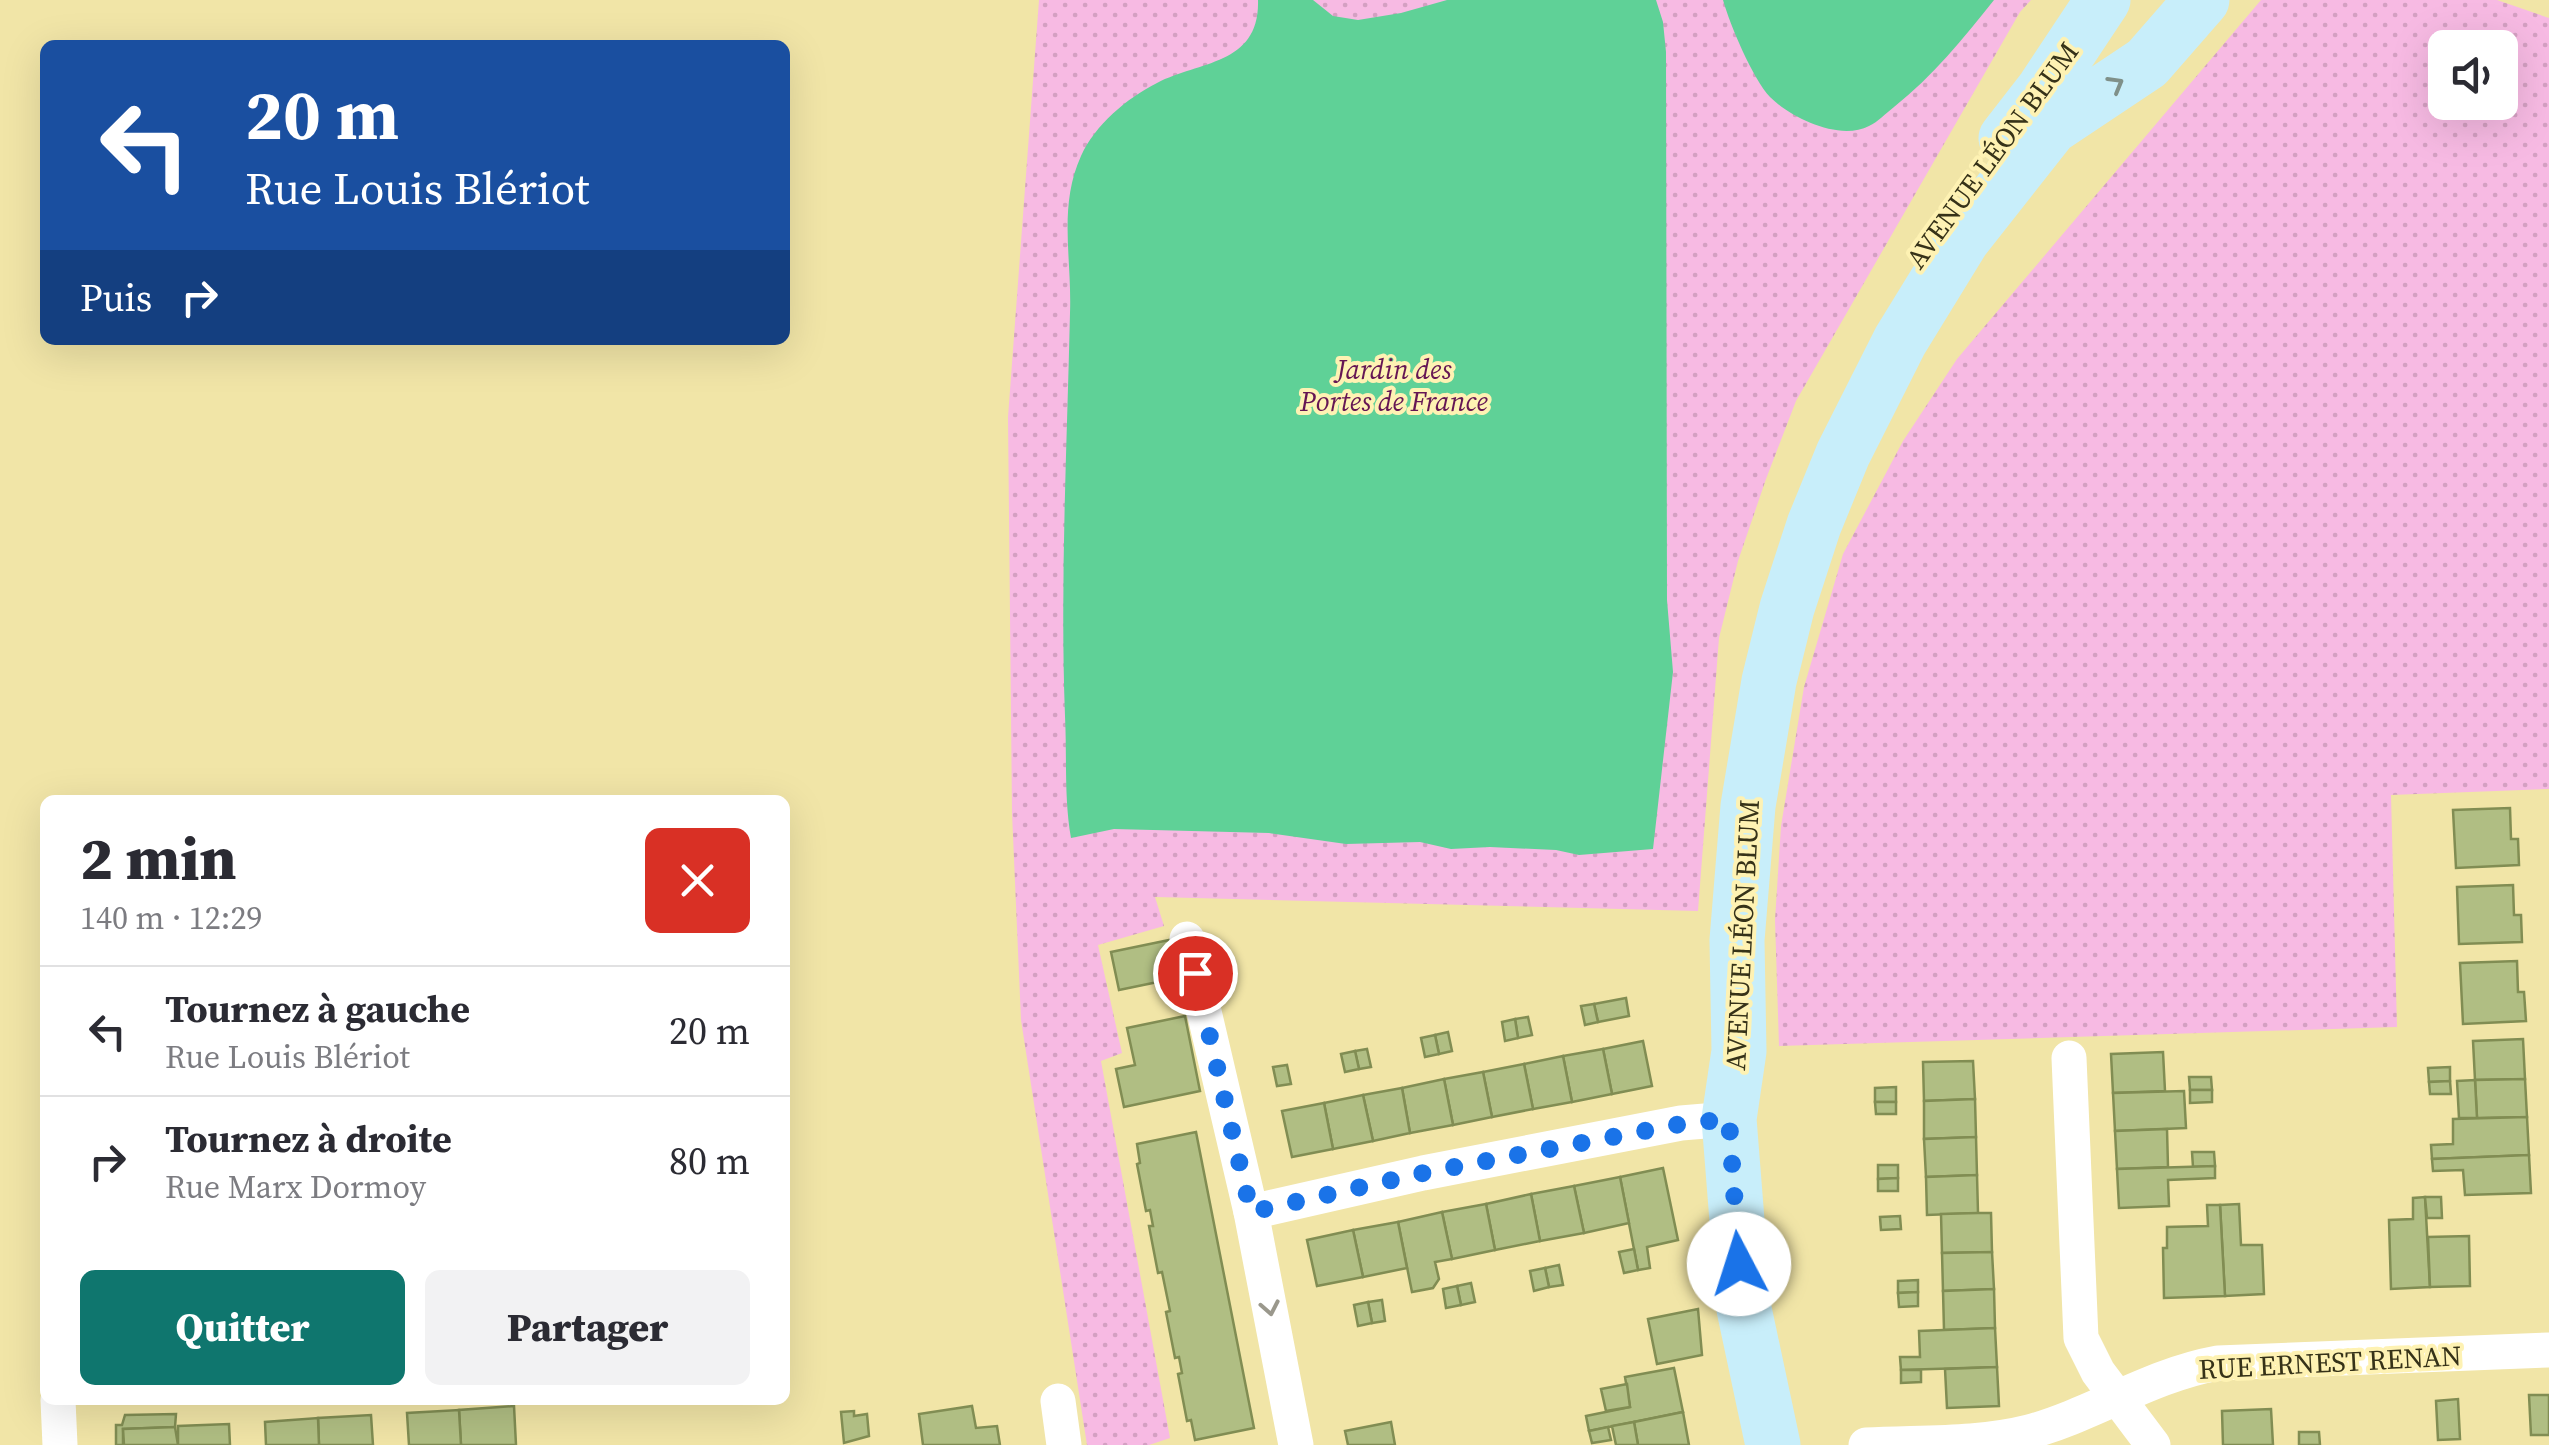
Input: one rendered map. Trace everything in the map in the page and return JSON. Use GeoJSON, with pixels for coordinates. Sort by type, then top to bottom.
{"type":"FeatureCollection","features":[{"type":"Feature","properties":{"kind":"main road","name":"AVENUE LÉON BLUM"},"geometry":{"type":"LineString","coordinates":[[1772,1445],[1744,1308],[1729,1119],[1711,1037],[1710,908],[1718,803],[1747,652],[1784,531],[1828,418],[1877,321],[1938,226],[2044,89],[2103,0]]}},
{"type":"Feature","properties":{"kind":"main road","name":"AVENUE LÉON BLUM"},"geometry":{"type":"LineString","coordinates":[[1729,1119],[1739,1050],[1740,885],[1756,750],[1787,608],[1835,472],[1919,307],[1995,194],[2051,126],[2148,63],[2202,0]]}},
{"type":"Feature","properties":{"kind":"street"},"geometry":{"type":"LineString","coordinates":[[1187,938],[1251,1212],[1296,1445]]}},
{"type":"Feature","properties":{"kind":"street"},"geometry":{"type":"LineString","coordinates":[[2069,1058],[2078,1320],[2088,1356],[2153,1445]]}},
{"type":"Feature","properties":{"kind":"street"},"geometry":{"type":"LineString","coordinates":[[1251,1212],[1423,1173],[1681,1124],[1729,1119]]}},
{"type":"Feature","properties":{"kind":"street","name":"RUE ERNEST RENAN"},"geometry":{"type":"LineString","coordinates":[[1866,1445],[2006,1437],[2055,1423],[2192,1367],[2218,1362],[2549,1350]]}},
{"type":"Feature","properties":{"kind":"street"},"geometry":{"type":"LineString","coordinates":[[1058,1401],[1064,1445]]}},
{"type":"Feature","properties":{"kind":"street"},"geometry":{"type":"LineString","coordinates":[[58,1405],[60,1445]]}},
{"type":"Feature","properties":{"kind":"green space","name":"Jardin des Portes de France"},"geometry":{"type":"Polygon","coordinates":[[[1039,0],[2031,0],[2020,12],[1796,401],[1766,479],[1738,561],[1719,638],[1698,911],[1155,897],[1164,926],[1098,945],[1122,1053],[1101,1061],[1170,1438],[1149,1445],[1087,1445],[1021,1020],[1012,813],[1008,417],[1039,0]]]}},
{"type":"Feature","properties":{"kind":"green space"},"geometry":{"type":"Polygon","coordinates":[[[2261,0],[2497,0],[2549,18],[2549,789],[2391,795],[2397,1027],[1779,1046],[1775,920],[1781,826],[1804,687],[1843,554],[1903,441],[1957,359],[2261,0]]]}},
{"type":"Feature","properties":{"kind":"shaded area","name":"Jardin des Portes de France"},"geometry":{"type":"Polygon","coordinates":[[[1258,0],[1313,0],[1333,16],[1358,20],[1447,0],[1656,0],[1666,52],[1667,600],[1673,672],[1653,849],[1579,855],[1556,850],[1451,849],[1420,842],[1346,844],[1269,833],[1114,829],[1071,838],[1063,615],[1070,313],[1068,214],[1074,175],[1081,156],[1103,123],[1134,96],[1238,49],[1256,21],[1258,0]]]}},
{"type":"Feature","properties":{"kind":"shaded area"},"geometry":{"type":"Polygon","coordinates":[[[1723,0],[1994,0],[1908,95],[1872,124],[1844,131],[1803,120],[1770,97],[1756,78],[1723,0]]]}},
{"type":"Feature","properties":{"kind":"building"},"geometry":{"type":"Polygon","coordinates":[[[2510,808],[2511,839],[2518,839],[2519,865],[2456,868],[2453,810],[2510,808]]]}},
{"type":"Feature","properties":{"kind":"building"},"geometry":{"type":"Polygon","coordinates":[[[2513,885],[2514,915],[2521,915],[2522,942],[2459,944],[2457,887],[2513,885]]]}},
{"type":"Feature","properties":{"kind":"building"},"geometry":{"type":"Polygon","coordinates":[[[1169,940],[1177,978],[1119,990],[1111,952],[1169,940]]]}},
{"type":"Feature","properties":{"kind":"building"},"geometry":{"type":"Polygon","coordinates":[[[2517,961],[2518,992],[2524,992],[2526,1021],[2463,1024],[2460,963],[2517,961]]]}},
{"type":"Feature","properties":{"kind":"building"},"geometry":{"type":"Polygon","coordinates":[[[1626,998],[1629,1016],[1598,1022],[1594,1004],[1626,998]]]}},
{"type":"Feature","properties":{"kind":"building"},"geometry":{"type":"Polygon","coordinates":[[[1594,1004],[1598,1022],[1585,1025],[1581,1006],[1594,1004]]]}},
{"type":"Feature","properties":{"kind":"building"},"geometry":{"type":"Polygon","coordinates":[[[1185,1016],[1200,1091],[1124,1107],[1116,1069],[1135,1065],[1127,1028],[1185,1016]]]}},
{"type":"Feature","properties":{"kind":"building"},"geometry":{"type":"Polygon","coordinates":[[[1528,1017],[1532,1035],[1518,1038],[1515,1019],[1528,1017]]]}},
{"type":"Feature","properties":{"kind":"building"},"geometry":{"type":"Polygon","coordinates":[[[1515,1019],[1518,1038],[1505,1041],[1502,1022],[1515,1019]]]}},
{"type":"Feature","properties":{"kind":"building"},"geometry":{"type":"Polygon","coordinates":[[[1448,1032],[1452,1051],[1439,1054],[1435,1035],[1448,1032]]]}},
{"type":"Feature","properties":{"kind":"building"},"geometry":{"type":"Polygon","coordinates":[[[1435,1035],[1439,1054],[1425,1057],[1421,1038],[1435,1035]]]}},
{"type":"Feature","properties":{"kind":"building"},"geometry":{"type":"Polygon","coordinates":[[[2523,1039],[2525,1079],[2475,1080],[2473,1041],[2523,1039]]]}},
{"type":"Feature","properties":{"kind":"building"},"geometry":{"type":"Polygon","coordinates":[[[1643,1041],[1652,1086],[1612,1094],[1603,1049],[1643,1041]]]}},
{"type":"Feature","properties":{"kind":"building"},"geometry":{"type":"Polygon","coordinates":[[[1367,1049],[1371,1067],[1359,1069],[1355,1051],[1367,1049]]]}},
{"type":"Feature","properties":{"kind":"building"},"geometry":{"type":"Polygon","coordinates":[[[1603,1049],[1612,1094],[1572,1102],[1563,1056],[1603,1049]]]}},
{"type":"Feature","properties":{"kind":"building"},"geometry":{"type":"Polygon","coordinates":[[[1355,1051],[1359,1069],[1345,1072],[1341,1054],[1355,1051]]]}},
{"type":"Feature","properties":{"kind":"building"},"geometry":{"type":"Polygon","coordinates":[[[2163,1052],[2165,1091],[2113,1093],[2111,1054],[2163,1052]]]}},
{"type":"Feature","properties":{"kind":"building"},"geometry":{"type":"Polygon","coordinates":[[[1563,1056],[1572,1102],[1533,1109],[1524,1064],[1563,1056]]]}},
{"type":"Feature","properties":{"kind":"building"},"geometry":{"type":"Polygon","coordinates":[[[1973,1061],[1975,1099],[1924,1101],[1923,1062],[1973,1061]]]}},
{"type":"Feature","properties":{"kind":"building"},"geometry":{"type":"Polygon","coordinates":[[[1524,1064],[1533,1109],[1492,1117],[1483,1072],[1524,1064]]]}},
{"type":"Feature","properties":{"kind":"building"},"geometry":{"type":"Polygon","coordinates":[[[1287,1065],[1291,1084],[1277,1086],[1273,1067],[1287,1065]]]}},
{"type":"Feature","properties":{"kind":"building"},"geometry":{"type":"Polygon","coordinates":[[[2450,1067],[2450,1081],[2429,1082],[2428,1068],[2450,1067]]]}},
{"type":"Feature","properties":{"kind":"building"},"geometry":{"type":"Polygon","coordinates":[[[1483,1072],[1492,1117],[1453,1125],[1444,1079],[1483,1072]]]}},
{"type":"Feature","properties":{"kind":"building"},"geometry":{"type":"Polygon","coordinates":[[[2189,1077],[2211,1077],[2212,1090],[2190,1090],[2189,1077]]]}},
{"type":"Feature","properties":{"kind":"building"},"geometry":{"type":"Polygon","coordinates":[[[1444,1079],[1453,1125],[1410,1133],[1402,1088],[1444,1079]]]}},
{"type":"Feature","properties":{"kind":"building"},"geometry":{"type":"Polygon","coordinates":[[[2525,1079],[2527,1117],[2477,1118],[2475,1080],[2525,1079]]]}},
{"type":"Feature","properties":{"kind":"building"},"geometry":{"type":"Polygon","coordinates":[[[2475,1080],[2477,1118],[2459,1118],[2457,1081],[2475,1080]]]}},
{"type":"Feature","properties":{"kind":"building"},"geometry":{"type":"Polygon","coordinates":[[[2450,1081],[2451,1094],[2430,1094],[2429,1082],[2450,1081]]]}},
{"type":"Feature","properties":{"kind":"building"},"geometry":{"type":"Polygon","coordinates":[[[1896,1087],[1896,1102],[1875,1102],[1875,1088],[1896,1087]]]}},
{"type":"Feature","properties":{"kind":"building"},"geometry":{"type":"Polygon","coordinates":[[[1402,1088],[1410,1133],[1373,1141],[1363,1095],[1402,1088]]]}},
{"type":"Feature","properties":{"kind":"building"},"geometry":{"type":"Polygon","coordinates":[[[2190,1090],[2212,1090],[2212,1102],[2190,1103],[2190,1090]]]}},
{"type":"Feature","properties":{"kind":"building"},"geometry":{"type":"Polygon","coordinates":[[[2184,1091],[2186,1128],[2115,1131],[2113,1093],[2184,1091]]]}},
{"type":"Feature","properties":{"kind":"building"},"geometry":{"type":"Polygon","coordinates":[[[1363,1095],[1373,1141],[1333,1149],[1324,1103],[1363,1095]]]}},
{"type":"Feature","properties":{"kind":"building"},"geometry":{"type":"Polygon","coordinates":[[[1975,1099],[1976,1137],[1924,1139],[1924,1101],[1975,1099]]]}},
{"type":"Feature","properties":{"kind":"building"},"geometry":{"type":"Polygon","coordinates":[[[1875,1102],[1896,1102],[1896,1114],[1876,1114],[1875,1102]]]}},
{"type":"Feature","properties":{"kind":"building"},"geometry":{"type":"Polygon","coordinates":[[[1324,1103],[1333,1149],[1292,1157],[1282,1111],[1324,1103]]]}},
{"type":"Feature","properties":{"kind":"building"},"geometry":{"type":"Polygon","coordinates":[[[2527,1117],[2529,1155],[2432,1159],[2431,1145],[2453,1144],[2453,1119],[2527,1117]]]}},
{"type":"Feature","properties":{"kind":"building"},"geometry":{"type":"Polygon","coordinates":[[[2167,1129],[2168,1167],[2117,1169],[2115,1131],[2167,1129]]]}},
{"type":"Feature","properties":{"kind":"building"},"geometry":{"type":"Polygon","coordinates":[[[1196,1132],[1254,1428],[1195,1440],[1191,1420],[1187,1421],[1178,1374],[1182,1373],[1179,1357],[1175,1358],[1162,1272],[1158,1273],[1149,1226],[1153,1226],[1150,1210],[1146,1211],[1137,1164],[1137,1144],[1196,1132]]]}},
{"type":"Feature","properties":{"kind":"building"},"geometry":{"type":"Polygon","coordinates":[[[1976,1137],[1977,1175],[1926,1177],[1924,1139],[1976,1137]]]}},
{"type":"Feature","properties":{"kind":"building"},"geometry":{"type":"Polygon","coordinates":[[[2192,1152],[2214,1152],[2215,1166],[2193,1167],[2192,1152]]]}},
{"type":"Feature","properties":{"kind":"building"},"geometry":{"type":"Polygon","coordinates":[[[2529,1155],[2531,1193],[2465,1195],[2463,1170],[2433,1171],[2432,1159],[2529,1155]]]}},
{"type":"Feature","properties":{"kind":"building"},"geometry":{"type":"Polygon","coordinates":[[[1878,1165],[1898,1165],[1898,1178],[1878,1179],[1878,1165]]]}},
{"type":"Feature","properties":{"kind":"building"},"geometry":{"type":"Polygon","coordinates":[[[2215,1166],[2215,1178],[2168,1180],[2169,1206],[2119,1208],[2117,1169],[2215,1166]]]}},
{"type":"Feature","properties":{"kind":"building"},"geometry":{"type":"Polygon","coordinates":[[[1663,1168],[1678,1240],[1647,1247],[1650,1268],[1638,1270],[1620,1177],[1663,1168]]]}},
{"type":"Feature","properties":{"kind":"building"},"geometry":{"type":"Polygon","coordinates":[[[1977,1175],[1978,1213],[1927,1215],[1926,1177],[1977,1175]]]}},
{"type":"Feature","properties":{"kind":"building"},"geometry":{"type":"Polygon","coordinates":[[[1620,1177],[1629,1223],[1584,1233],[1574,1186],[1620,1177]]]}},
{"type":"Feature","properties":{"kind":"building"},"geometry":{"type":"Polygon","coordinates":[[[1898,1178],[1898,1191],[1878,1191],[1878,1179],[1898,1178]]]}},
{"type":"Feature","properties":{"kind":"building"},"geometry":{"type":"Polygon","coordinates":[[[1574,1186],[1584,1233],[1540,1241],[1531,1194],[1574,1186]]]}},
{"type":"Feature","properties":{"kind":"building"},"geometry":{"type":"Polygon","coordinates":[[[1531,1194],[1540,1241],[1495,1250],[1486,1204],[1531,1194]]]}},
{"type":"Feature","properties":{"kind":"building"},"geometry":{"type":"Polygon","coordinates":[[[2425,1197],[2430,1287],[2391,1289],[2389,1220],[2413,1219],[2413,1198],[2425,1197]]]}},
{"type":"Feature","properties":{"kind":"building"},"geometry":{"type":"Polygon","coordinates":[[[2425,1197],[2441,1197],[2442,1218],[2427,1218],[2425,1197]]]}},
{"type":"Feature","properties":{"kind":"building"},"geometry":{"type":"Polygon","coordinates":[[[1486,1204],[1495,1250],[1452,1259],[1442,1212],[1486,1204]]]}},
{"type":"Feature","properties":{"kind":"building"},"geometry":{"type":"Polygon","coordinates":[[[2239,1204],[2241,1245],[2262,1245],[2264,1294],[2225,1296],[2220,1205],[2239,1204]]]}},
{"type":"Feature","properties":{"kind":"building"},"geometry":{"type":"Polygon","coordinates":[[[2207,1205],[2220,1205],[2225,1296],[2164,1298],[2163,1248],[2167,1248],[2167,1227],[2208,1226],[2207,1205]]]}},
{"type":"Feature","properties":{"kind":"building"},"geometry":{"type":"Polygon","coordinates":[[[1442,1212],[1452,1259],[1435,1262],[1439,1279],[1433,1288],[1412,1292],[1398,1222],[1442,1212]]]}},
{"type":"Feature","properties":{"kind":"building"},"geometry":{"type":"Polygon","coordinates":[[[1991,1213],[1992,1252],[1942,1253],[1941,1214],[1991,1213]]]}},
{"type":"Feature","properties":{"kind":"building"},"geometry":{"type":"Polygon","coordinates":[[[1900,1216],[1901,1229],[1881,1230],[1880,1217],[1900,1216]]]}},
{"type":"Feature","properties":{"kind":"building"},"geometry":{"type":"Polygon","coordinates":[[[1398,1222],[1407,1268],[1363,1277],[1353,1230],[1398,1222]]]}},
{"type":"Feature","properties":{"kind":"building"},"geometry":{"type":"Polygon","coordinates":[[[1353,1230],[1363,1277],[1317,1286],[1307,1240],[1353,1230]]]}},
{"type":"Feature","properties":{"kind":"building"},"geometry":{"type":"Polygon","coordinates":[[[2469,1236],[2470,1286],[2430,1287],[2428,1237],[2469,1236]]]}},
{"type":"Feature","properties":{"kind":"building"},"geometry":{"type":"Polygon","coordinates":[[[1634,1249],[1638,1270],[1624,1273],[1619,1252],[1634,1249]]]}},
{"type":"Feature","properties":{"kind":"building"},"geometry":{"type":"Polygon","coordinates":[[[1992,1252],[1994,1289],[1943,1291],[1942,1253],[1992,1252]]]}},
{"type":"Feature","properties":{"kind":"building"},"geometry":{"type":"Polygon","coordinates":[[[1559,1265],[1563,1285],[1549,1287],[1545,1268],[1559,1265]]]}},
{"type":"Feature","properties":{"kind":"building"},"geometry":{"type":"Polygon","coordinates":[[[1545,1268],[1549,1287],[1534,1291],[1530,1271],[1545,1268]]]}},
{"type":"Feature","properties":{"kind":"building"},"geometry":{"type":"Polygon","coordinates":[[[1918,1280],[1918,1292],[1898,1293],[1898,1281],[1918,1280]]]}},
{"type":"Feature","properties":{"kind":"building"},"geometry":{"type":"Polygon","coordinates":[[[1471,1283],[1475,1302],[1461,1305],[1457,1286],[1471,1283]]]}},
{"type":"Feature","properties":{"kind":"building"},"geometry":{"type":"Polygon","coordinates":[[[1457,1286],[1461,1305],[1446,1308],[1443,1289],[1457,1286]]]}},
{"type":"Feature","properties":{"kind":"building"},"geometry":{"type":"Polygon","coordinates":[[[1994,1289],[1995,1328],[1944,1330],[1943,1291],[1994,1289]]]}},
{"type":"Feature","properties":{"kind":"building"},"geometry":{"type":"Polygon","coordinates":[[[1918,1292],[1918,1306],[1899,1307],[1898,1293],[1918,1292]]]}},
{"type":"Feature","properties":{"kind":"building"},"geometry":{"type":"Polygon","coordinates":[[[1382,1300],[1385,1321],[1372,1323],[1368,1302],[1382,1300]]]}},
{"type":"Feature","properties":{"kind":"building"},"geometry":{"type":"Polygon","coordinates":[[[1368,1302],[1372,1323],[1358,1326],[1354,1305],[1368,1302]]]}},
{"type":"Feature","properties":{"kind":"building"},"geometry":{"type":"Polygon","coordinates":[[[1698,1309],[1702,1355],[1657,1364],[1648,1319],[1698,1309]]]}},
{"type":"Feature","properties":{"kind":"building"},"geometry":{"type":"Polygon","coordinates":[[[1995,1328],[1997,1367],[1901,1370],[1900,1357],[1920,1357],[1919,1331],[1995,1328]]]}},
{"type":"Feature","properties":{"kind":"building"},"geometry":{"type":"Polygon","coordinates":[[[1997,1367],[1999,1406],[1947,1408],[1945,1369],[1997,1367]]]}},
{"type":"Feature","properties":{"kind":"building"},"geometry":{"type":"Polygon","coordinates":[[[1674,1368],[1683,1412],[1589,1431],[1586,1416],[1630,1407],[1625,1377],[1674,1368]]]}},
{"type":"Feature","properties":{"kind":"building"},"geometry":{"type":"Polygon","coordinates":[[[1901,1370],[1921,1370],[1921,1382],[1901,1383],[1901,1370]]]}},
{"type":"Feature","properties":{"kind":"building"},"geometry":{"type":"Polygon","coordinates":[[[1627,1384],[1630,1407],[1606,1411],[1601,1389],[1627,1384]]]}},
{"type":"Feature","properties":{"kind":"building"},"geometry":{"type":"Polygon","coordinates":[[[2529,1395],[2549,1395],[2549,1435],[2531,1435],[2529,1395]]]}},
{"type":"Feature","properties":{"kind":"building"},"geometry":{"type":"Polygon","coordinates":[[[2458,1399],[2460,1439],[2438,1440],[2436,1401],[2458,1399]]]}},
{"type":"Feature","properties":{"kind":"building"},"geometry":{"type":"Polygon","coordinates":[[[514,1406],[516,1445],[461,1445],[459,1410],[514,1406]]]}},
{"type":"Feature","properties":{"kind":"building"},"geometry":{"type":"Polygon","coordinates":[[[972,1406],[976,1428],[997,1426],[1000,1445],[923,1445],[919,1414],[972,1406]]]}},
{"type":"Feature","properties":{"kind":"building"},"geometry":{"type":"Polygon","coordinates":[[[2271,1409],[2273,1445],[2223,1445],[2222,1411],[2271,1409]]]}},
{"type":"Feature","properties":{"kind":"building"},"geometry":{"type":"Polygon","coordinates":[[[459,1410],[461,1445],[409,1445],[407,1413],[459,1410]]]}},
{"type":"Feature","properties":{"kind":"building"},"geometry":{"type":"Polygon","coordinates":[[[854,1411],[854,1416],[867,1414],[869,1436],[844,1443],[841,1412],[854,1411]]]}},
{"type":"Feature","properties":{"kind":"building"},"geometry":{"type":"Polygon","coordinates":[[[1683,1412],[1689,1445],[1638,1445],[1634,1422],[1683,1412]]]}},
{"type":"Feature","properties":{"kind":"building"},"geometry":{"type":"Polygon","coordinates":[[[176,1414],[175,1427],[123,1429],[123,1445],[116,1445],[116,1425],[122,1425],[125,1415],[176,1414]]]}},
{"type":"Feature","properties":{"kind":"building"},"geometry":{"type":"Polygon","coordinates":[[[371,1415],[373,1445],[319,1445],[318,1418],[371,1415]]]}},
{"type":"Feature","properties":{"kind":"building"},"geometry":{"type":"Polygon","coordinates":[[[318,1418],[319,1445],[266,1445],[265,1422],[318,1418]]]}},
{"type":"Feature","properties":{"kind":"building"},"geometry":{"type":"Polygon","coordinates":[[[1391,1422],[1395,1445],[1348,1445],[1345,1431],[1391,1422]]]}},
{"type":"Feature","properties":{"kind":"building"},"geometry":{"type":"Polygon","coordinates":[[[1634,1422],[1638,1445],[1616,1445],[1612,1426],[1634,1422]]]}},
{"type":"Feature","properties":{"kind":"building"},"geometry":{"type":"Polygon","coordinates":[[[229,1424],[230,1445],[178,1445],[178,1426],[229,1424]]]}},
{"type":"Feature","properties":{"kind":"building"},"geometry":{"type":"Polygon","coordinates":[[[175,1427],[178,1445],[124,1445],[123,1429],[175,1427]]]}},
{"type":"Feature","properties":{"kind":"building"},"geometry":{"type":"Polygon","coordinates":[[[1608,1427],[1611,1440],[1592,1443],[1589,1431],[1608,1427]]]}},
{"type":"Feature","properties":{"kind":"building"},"geometry":{"type":"Polygon","coordinates":[[[2299,1432],[2319,1432],[2320,1445],[2299,1445],[2299,1432]]]}},
{"type":"Feature","properties":{"kind":"route"},"geometry":{"type":"LineString","coordinates":[[1195,973],[1251,1212],[1423,1173],[1681,1124],[1729,1119],[1739,1264]]}}]}
